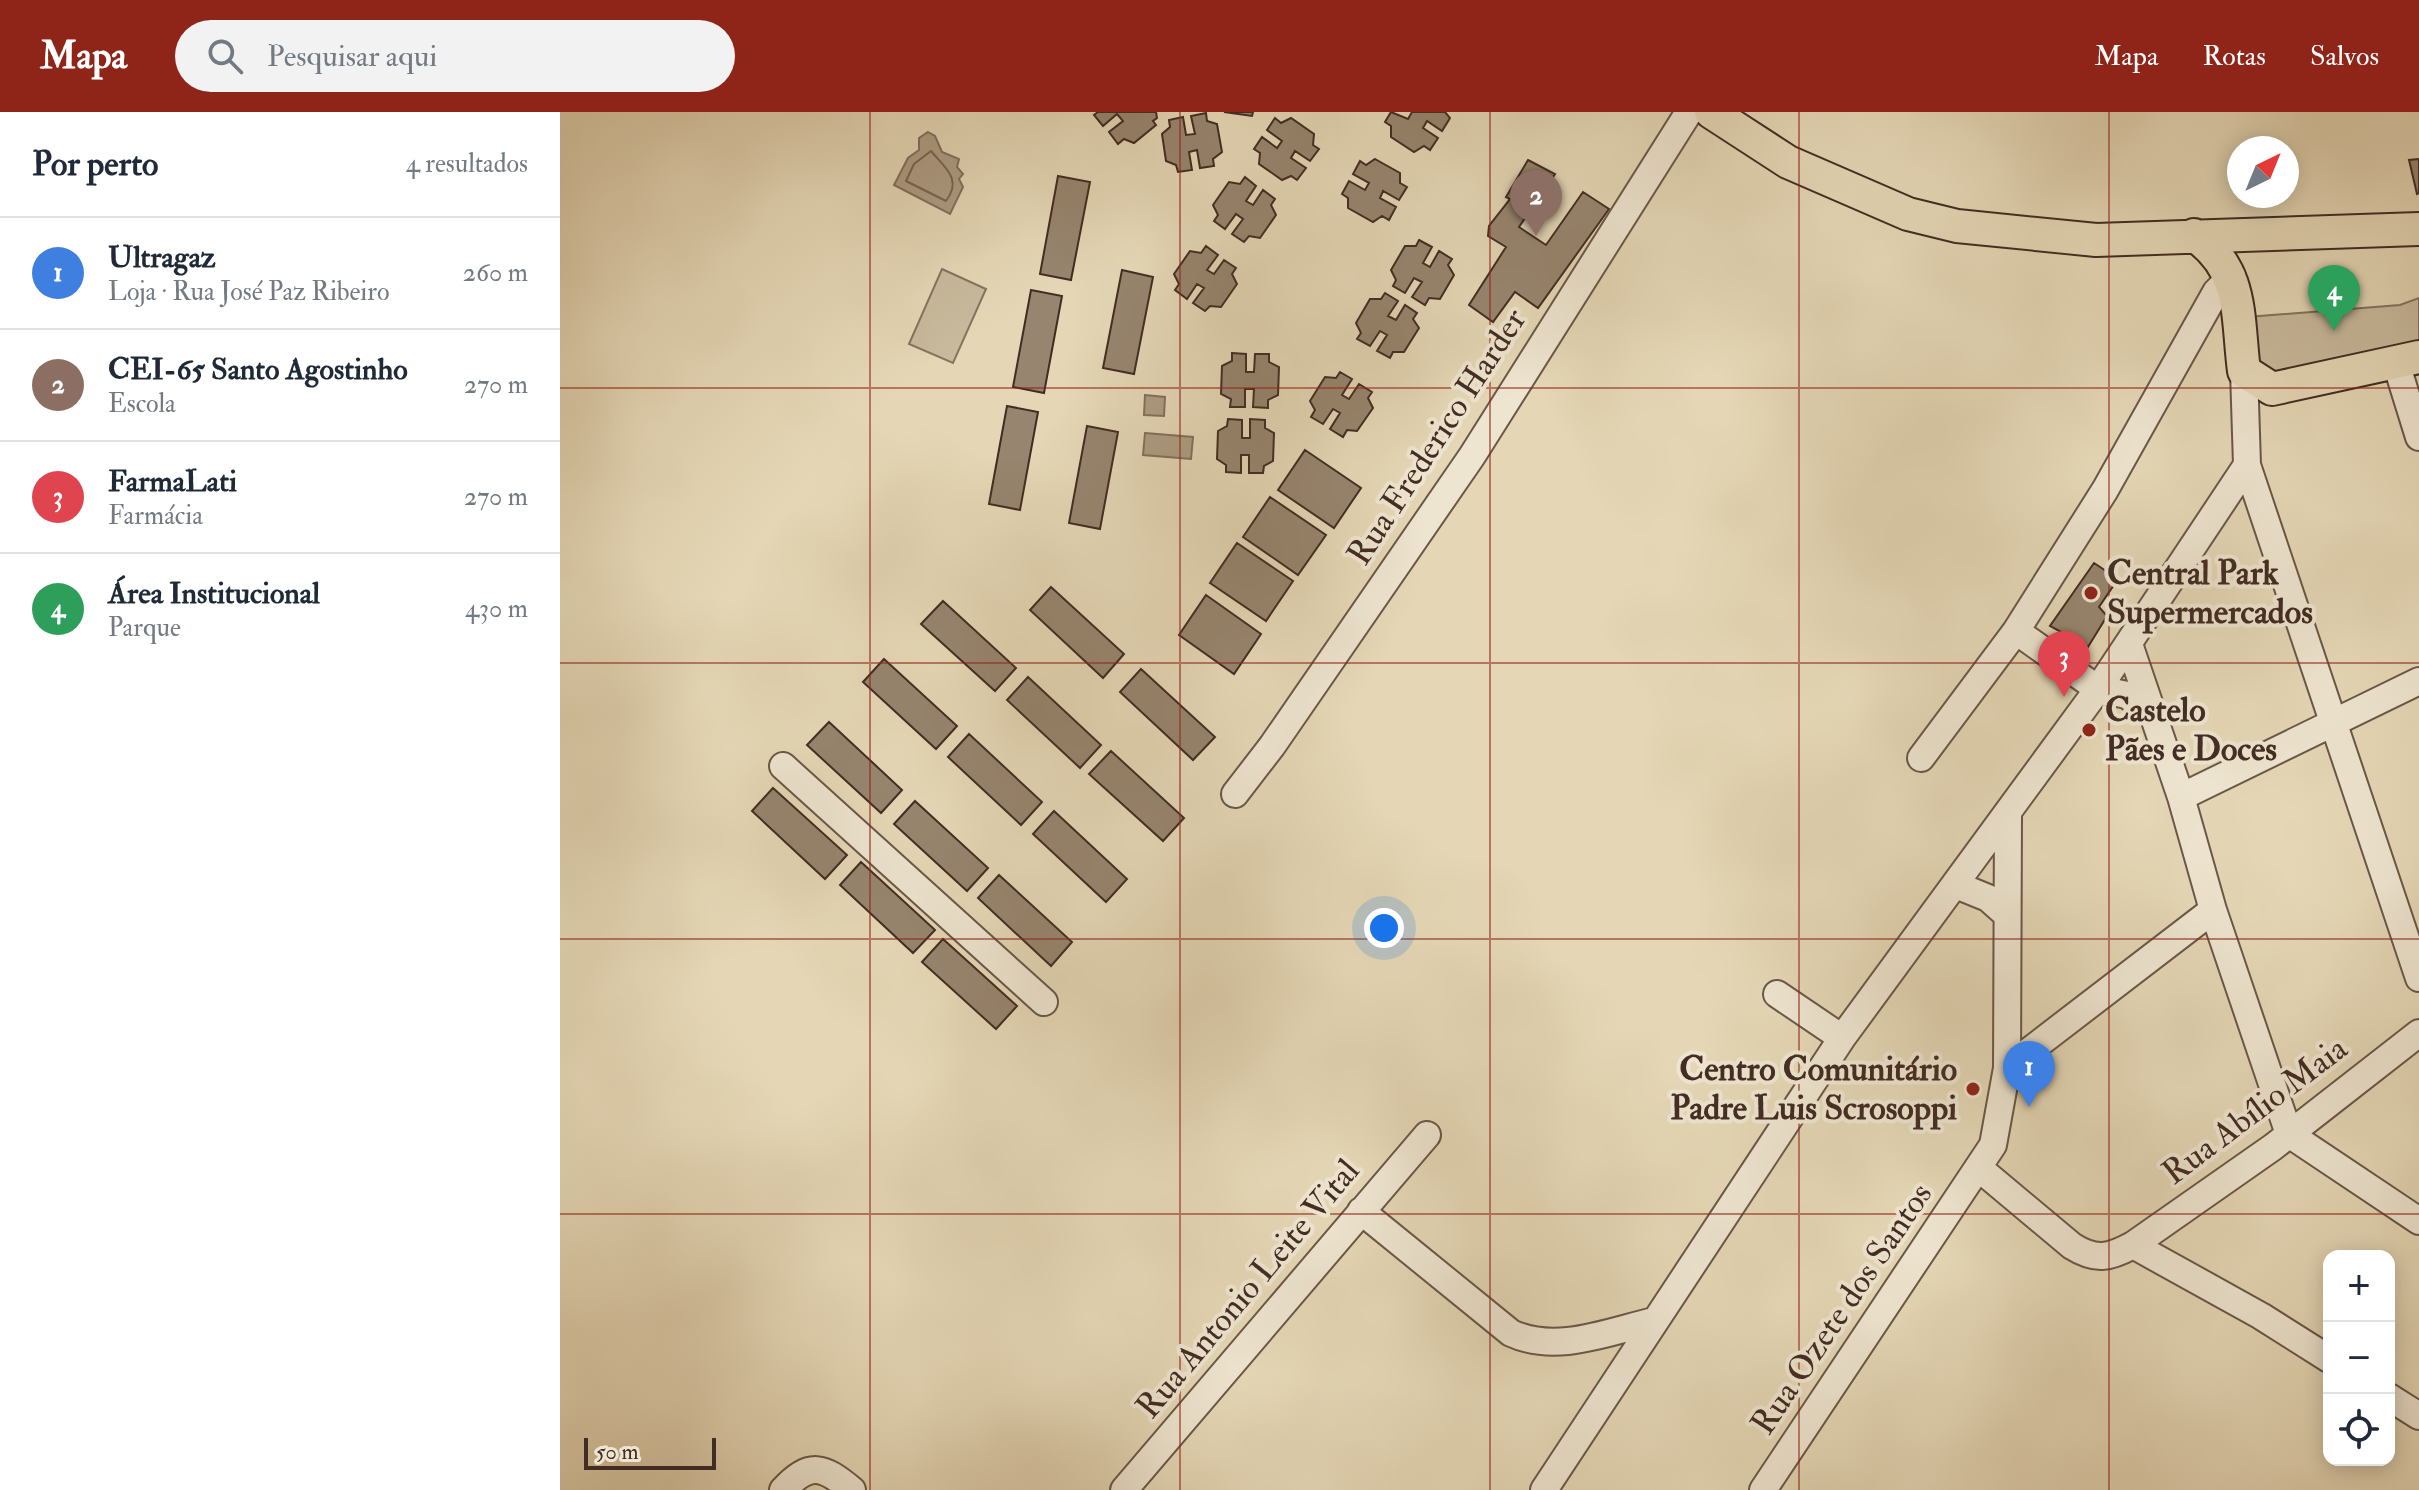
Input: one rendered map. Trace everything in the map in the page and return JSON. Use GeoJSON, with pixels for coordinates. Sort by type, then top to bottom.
{"type":"FeatureCollection","features":[{"type":"Feature","properties":{"kind":"main road"},"geometry":{"type":"LineString","coordinates":[[1711,112],[1788,162],[1908,214],[1957,226],[2096,240],[2419,229]]}},
{"type":"Feature","properties":{"kind":"main road"},"geometry":{"type":"LineString","coordinates":[[2194,235],[2214,248],[2232,276],[2244,371],[2263,386],[2286,387],[2408,360]]}},
{"type":"Feature","properties":{"kind":"main road"},"geometry":{"type":"LineString","coordinates":[[2232,276],[2282,235]]}},
{"type":"Feature","properties":{"kind":"street","name":"Rua Frederico Harder"},"geometry":{"type":"LineString","coordinates":[[1235,794],[1272,746],[1472,456],[1689,112]]}},
{"type":"Feature","properties":{"kind":"street"},"geometry":{"type":"LineString","coordinates":[[1921,758],[2016,631],[2105,490],[2216,292],[2232,276]]}},
{"type":"Feature","properties":{"kind":"street"},"geometry":{"type":"LineString","coordinates":[[2408,360],[2419,437]]}},
{"type":"Feature","properties":{"kind":"street"},"geometry":{"type":"LineString","coordinates":[[2244,371],[2247,465],[2419,978]]}},
{"type":"Feature","properties":{"kind":"street"},"geometry":{"type":"LineString","coordinates":[[2245,417],[2261,399],[2286,387]]}},
{"type":"Feature","properties":{"kind":"street"},"geometry":{"type":"LineString","coordinates":[[1544,1490],[1842,1038],[2098,689],[2247,465]]}},
{"type":"Feature","properties":{"kind":"street"},"geometry":{"type":"LineString","coordinates":[[2213,516],[2240,500],[2265,512]]}},
{"type":"Feature","properties":{"kind":"street"},"geometry":{"type":"LineString","coordinates":[[2016,631],[2098,689],[2127,695],[2155,717]]}},
{"type":"Feature","properties":{"kind":"street"},"geometry":{"type":"LineString","coordinates":[[2129,644],[2181,797],[2213,910],[2289,1134],[2419,1221]]}},
{"type":"Feature","properties":{"kind":"street"},"geometry":{"type":"LineString","coordinates":[[2181,797],[2419,681]]}},
{"type":"Feature","properties":{"kind":"street"},"geometry":{"type":"LineString","coordinates":[[783,766],[1044,1002]]}},
{"type":"Feature","properties":{"kind":"street","name":"Rua Ozete dos Santos"},"geometry":{"type":"LineString","coordinates":[[1763,1490],[1980,1169],[1993,1145],[2007,1068],[2008,815]]}},
{"type":"Feature","properties":{"kind":"street"},"geometry":{"type":"LineString","coordinates":[[1956,885],[1988,898],[2006,914]]}},
{"type":"Feature","properties":{"kind":"street"},"geometry":{"type":"LineString","coordinates":[[2007,1068],[2213,910]]}},
{"type":"Feature","properties":{"kind":"street"},"geometry":{"type":"LineString","coordinates":[[1777,994],[1842,1038]]}},
{"type":"Feature","properties":{"kind":"street","name":"Rua Abílio Maia"},"geometry":{"type":"LineString","coordinates":[[1980,1169],[2089,1256],[2109,1258],[2133,1245],[2289,1134],[2419,1033]]}},
{"type":"Feature","properties":{"kind":"street","name":"Rua Antonio Leite Vital"},"geometry":{"type":"LineString","coordinates":[[1124,1490],[1427,1135]]}},
{"type":"Feature","properties":{"kind":"street"},"geometry":{"type":"LineString","coordinates":[[1361,1211],[1511,1333],[1532,1343],[1556,1344],[1654,1321]]}},
{"type":"Feature","properties":{"kind":"street"},"geometry":{"type":"LineString","coordinates":[[2133,1245],[2261,1316],[2323,1355]]}},
{"type":"Feature","properties":{"kind":"street"},"geometry":{"type":"LineString","coordinates":[[2395,1401],[2419,1416]]}},
{"type":"Feature","properties":{"kind":"street"},"geometry":{"type":"LineString","coordinates":[[791,1482],[816,1469],[833,1474],[852,1490]]}},
{"type":"Feature","properties":{"kind":"shaded area"},"geometry":{"type":"Polygon","coordinates":[[[942,269],[986,289],[953,363],[909,344],[942,269]]]}},
{"type":"Feature","properties":{"kind":"shaded area"},"geometry":{"type":"Polygon","coordinates":[[[2419,298],[2419,344],[2288,376],[2252,368],[2247,317],[2400,305],[2419,298]]]}},
{"type":"Feature","properties":{"kind":"water"},"geometry":{"type":"Polygon","coordinates":[[[928,132],[935,136],[942,152],[959,159],[957,167],[963,174],[959,179],[963,187],[950,214],[894,185],[908,158],[919,150],[919,138],[928,132]]]}},
{"type":"Feature","properties":{"kind":"water"},"geometry":{"type":"Polygon","coordinates":[[[1145,395],[1165,397],[1164,416],[1144,415],[1145,395]]]}},
{"type":"Feature","properties":{"kind":"water"},"geometry":{"type":"Polygon","coordinates":[[[1145,433],[1193,437],[1191,459],[1143,455],[1145,433]]]}},
{"type":"Feature","properties":{"kind":"building"},"geometry":{"type":"Polygon","coordinates":[[[1098,112],[1156,112],[1157,118],[1153,121],[1156,125],[1134,143],[1124,139],[1118,144],[1109,132],[1123,121],[1117,114],[1103,126],[1094,115],[1098,112]]]}},
{"type":"Feature","properties":{"kind":"building"},"geometry":{"type":"Polygon","coordinates":[[[1224,112],[1253,112],[1252,116],[1224,112]]]}},
{"type":"Feature","properties":{"kind":"building"},"geometry":{"type":"Polygon","coordinates":[[[1391,112],[1408,119],[1412,112],[1445,112],[1450,118],[1442,131],[1427,121],[1423,128],[1438,138],[1430,150],[1424,146],[1414,152],[1391,137],[1391,126],[1385,122],[1391,112]]]}},
{"type":"Feature","properties":{"kind":"building"},"geometry":{"type":"Polygon","coordinates":[[[1206,113],[1207,121],[1217,124],[1222,152],[1213,159],[1214,166],[1200,168],[1197,150],[1189,152],[1192,170],[1178,172],[1176,165],[1166,161],[1162,134],[1170,127],[1169,120],[1183,117],[1186,135],[1195,134],[1191,116],[1206,113]]]}},
{"type":"Feature","properties":{"kind":"building"},"geometry":{"type":"Polygon","coordinates":[[[1275,118],[1281,123],[1291,118],[1314,134],[1313,145],[1319,149],[1310,161],[1295,151],[1291,158],[1306,168],[1297,180],[1291,176],[1282,180],[1259,164],[1260,153],[1254,149],[1262,137],[1277,148],[1282,141],[1267,130],[1275,118]]]}},
{"type":"Feature","properties":{"kind":"building"},"geometry":{"type":"Polygon","coordinates":[[[1375,159],[1400,173],[1400,183],[1407,187],[1399,200],[1383,191],[1380,198],[1396,207],[1389,220],[1382,216],[1373,222],[1348,208],[1348,198],[1342,194],[1349,181],[1365,190],[1369,183],[1353,174],[1360,161],[1366,165],[1375,159]]]}},
{"type":"Feature","properties":{"kind":"building"},"geometry":{"type":"Polygon","coordinates":[[[2419,159],[2419,193],[2417,194],[2409,160],[2419,159]]]}},
{"type":"Feature","properties":{"kind":"building"},"geometry":{"type":"Polygon","coordinates":[[[1528,160],[1555,174],[1519,227],[1546,245],[1583,192],[1609,209],[1538,308],[1515,292],[1493,322],[1469,305],[1506,247],[1488,236],[1489,226],[1510,199],[1506,197],[1528,160]]]}},
{"type":"Feature","properties":{"kind":"building"},"geometry":{"type":"Polygon","coordinates":[[[1058,176],[1090,182],[1071,280],[1040,274],[1058,176]]]}},
{"type":"Feature","properties":{"kind":"building"},"geometry":{"type":"Polygon","coordinates":[[[1245,177],[1256,186],[1246,201],[1253,205],[1263,190],[1275,199],[1271,205],[1276,215],[1260,238],[1249,236],[1244,242],[1232,234],[1243,219],[1236,214],[1225,229],[1214,221],[1218,215],[1213,205],[1229,182],[1240,184],[1245,177]]]}},
{"type":"Feature","properties":{"kind":"building"},"geometry":{"type":"Polygon","coordinates":[[[1419,240],[1432,247],[1423,263],[1430,267],[1439,251],[1452,259],[1448,265],[1454,275],[1440,299],[1429,298],[1425,305],[1412,297],[1422,282],[1414,278],[1405,293],[1393,286],[1396,280],[1391,270],[1405,246],[1416,246],[1419,240]]]}},
{"type":"Feature","properties":{"kind":"building"},"geometry":{"type":"Polygon","coordinates":[[[1206,246],[1218,255],[1207,270],[1214,274],[1224,260],[1236,268],[1232,274],[1237,284],[1221,307],[1210,306],[1205,311],[1193,303],[1204,288],[1197,284],[1187,299],[1175,290],[1179,284],[1174,274],[1190,251],[1201,253],[1206,246]]]}},
{"type":"Feature","properties":{"kind":"building"},"geometry":{"type":"Polygon","coordinates":[[[1122,270],[1153,277],[1134,374],[1103,368],[1122,270]]]}},
{"type":"Feature","properties":{"kind":"building"},"geometry":{"type":"Polygon","coordinates":[[[1031,290],[1062,296],[1044,393],[1013,387],[1031,290]]]}},
{"type":"Feature","properties":{"kind":"building"},"geometry":{"type":"Polygon","coordinates":[[[1385,293],[1398,301],[1388,316],[1396,320],[1405,305],[1417,313],[1413,319],[1419,328],[1404,352],[1393,352],[1390,358],[1377,351],[1387,335],[1380,331],[1370,346],[1357,339],[1361,333],[1356,323],[1370,299],[1381,299],[1385,293]]]}},
{"type":"Feature","properties":{"kind":"building"},"geometry":{"type":"Polygon","coordinates":[[[1232,353],[1246,354],[1246,372],[1254,372],[1255,354],[1269,354],[1269,362],[1279,367],[1278,395],[1268,400],[1268,408],[1253,407],[1254,389],[1245,389],[1245,407],[1230,407],[1231,399],[1221,394],[1222,366],[1232,361],[1232,353]]]}},
{"type":"Feature","properties":{"kind":"building"},"geometry":{"type":"Polygon","coordinates":[[[1340,372],[1352,379],[1342,395],[1349,399],[1359,384],[1372,392],[1368,398],[1373,408],[1357,431],[1347,430],[1343,437],[1330,429],[1340,413],[1333,409],[1323,424],[1311,417],[1315,410],[1310,401],[1325,377],[1336,378],[1340,372]]]}},
{"type":"Feature","properties":{"kind":"building"},"geometry":{"type":"Polygon","coordinates":[[[1007,406],[1038,412],[1020,510],[989,504],[1007,406]]]}},
{"type":"Feature","properties":{"kind":"building"},"geometry":{"type":"Polygon","coordinates":[[[1228,419],[1242,420],[1242,438],[1250,438],[1250,419],[1265,420],[1265,428],[1274,433],[1273,461],[1264,466],[1263,473],[1249,473],[1249,455],[1241,455],[1241,473],[1226,472],[1226,465],[1217,459],[1218,431],[1227,426],[1228,419]]]}},
{"type":"Feature","properties":{"kind":"building"},"geometry":{"type":"Polygon","coordinates":[[[1087,426],[1118,432],[1100,529],[1069,523],[1087,426]]]}},
{"type":"Feature","properties":{"kind":"building"},"geometry":{"type":"Polygon","coordinates":[[[1305,450],[1361,488],[1334,528],[1278,490],[1305,450]]]}},
{"type":"Feature","properties":{"kind":"building"},"geometry":{"type":"Polygon","coordinates":[[[1270,497],[1326,535],[1298,575],[1243,537],[1270,497]]]}},
{"type":"Feature","properties":{"kind":"building"},"geometry":{"type":"Polygon","coordinates":[[[1237,543],[1293,581],[1266,621],[1210,583],[1237,543]]]}},
{"type":"Feature","properties":{"kind":"building","name":"Central Park Supermercados"},"geometry":{"type":"Polygon","coordinates":[[[2094,563],[2118,579],[2099,607],[2107,616],[2088,647],[2050,626],[2094,563]]]}},
{"type":"Feature","properties":{"kind":"building"},"geometry":{"type":"Polygon","coordinates":[[[1051,587],[1124,654],[1103,678],[1030,610],[1051,587]]]}},
{"type":"Feature","properties":{"kind":"building"},"geometry":{"type":"Polygon","coordinates":[[[1206,595],[1261,634],[1234,674],[1179,635],[1206,595]]]}},
{"type":"Feature","properties":{"kind":"building"},"geometry":{"type":"Polygon","coordinates":[[[943,601],[1016,668],[995,691],[921,624],[943,601]]]}},
{"type":"Feature","properties":{"kind":"building"},"geometry":{"type":"Polygon","coordinates":[[[884,659],[957,726],[936,749],[863,682],[884,659]]]}},
{"type":"Feature","properties":{"kind":"building"},"geometry":{"type":"Polygon","coordinates":[[[1141,669],[1215,737],[1193,760],[1120,692],[1141,669]]]}},
{"type":"Feature","properties":{"kind":"building"},"geometry":{"type":"Polygon","coordinates":[[[1028,677],[1101,745],[1080,768],[1007,700],[1028,677]]]}},
{"type":"Feature","properties":{"kind":"building"},"geometry":{"type":"Polygon","coordinates":[[[829,722],[902,790],[881,813],[807,745],[829,722]]]}},
{"type":"Feature","properties":{"kind":"building"},"geometry":{"type":"Polygon","coordinates":[[[969,734],[1042,802],[1021,825],[948,757],[969,734]]]}},
{"type":"Feature","properties":{"kind":"building"},"geometry":{"type":"Polygon","coordinates":[[[1111,751],[1184,818],[1163,841],[1089,774],[1111,751]]]}},
{"type":"Feature","properties":{"kind":"building"},"geometry":{"type":"Polygon","coordinates":[[[773,788],[847,855],[825,879],[752,811],[773,788]]]}},
{"type":"Feature","properties":{"kind":"building"},"geometry":{"type":"Polygon","coordinates":[[[915,801],[988,868],[967,891],[894,824],[915,801]]]}},
{"type":"Feature","properties":{"kind":"building"},"geometry":{"type":"Polygon","coordinates":[[[1054,811],[1127,879],[1106,902],[1033,834],[1054,811]]]}},
{"type":"Feature","properties":{"kind":"building"},"geometry":{"type":"Polygon","coordinates":[[[861,862],[935,930],[913,953],[840,885],[861,862]]]}},
{"type":"Feature","properties":{"kind":"building"},"geometry":{"type":"Polygon","coordinates":[[[999,875],[1072,942],[1051,966],[978,898],[999,875]]]}},
{"type":"Feature","properties":{"kind":"building"},"geometry":{"type":"Polygon","coordinates":[[[943,939],[1017,1006],[996,1029],[922,962],[943,939]]]}},
{"type":"Feature","properties":{"kind":"place","name":"CEI-65 Santo Agostinho"},"geometry":{"type":"Point","coordinates":[1536,236]}},
{"type":"Feature","properties":{"kind":"place","name":"Área Institucional"},"geometry":{"type":"Point","coordinates":[2334,331]}},
{"type":"Feature","properties":{"kind":"place","name":"Central Park Supermercados"},"geometry":{"type":"Point","coordinates":[2091,593]}},
{"type":"Feature","properties":{"kind":"place","name":"FarmaLati"},"geometry":{"type":"Point","coordinates":[2064,697]}},
{"type":"Feature","properties":{"kind":"place","name":"Castelo Pães e Doces"},"geometry":{"type":"Point","coordinates":[2089,730]}},
{"type":"Feature","properties":{"kind":"place","name":"Centro Comunitário Padre Luis Scrosoppi"},"geometry":{"type":"Point","coordinates":[1973,1089]}},
{"type":"Feature","properties":{"kind":"place","name":"Ultragaz"},"geometry":{"type":"Point","coordinates":[2029,1107]}}]}
